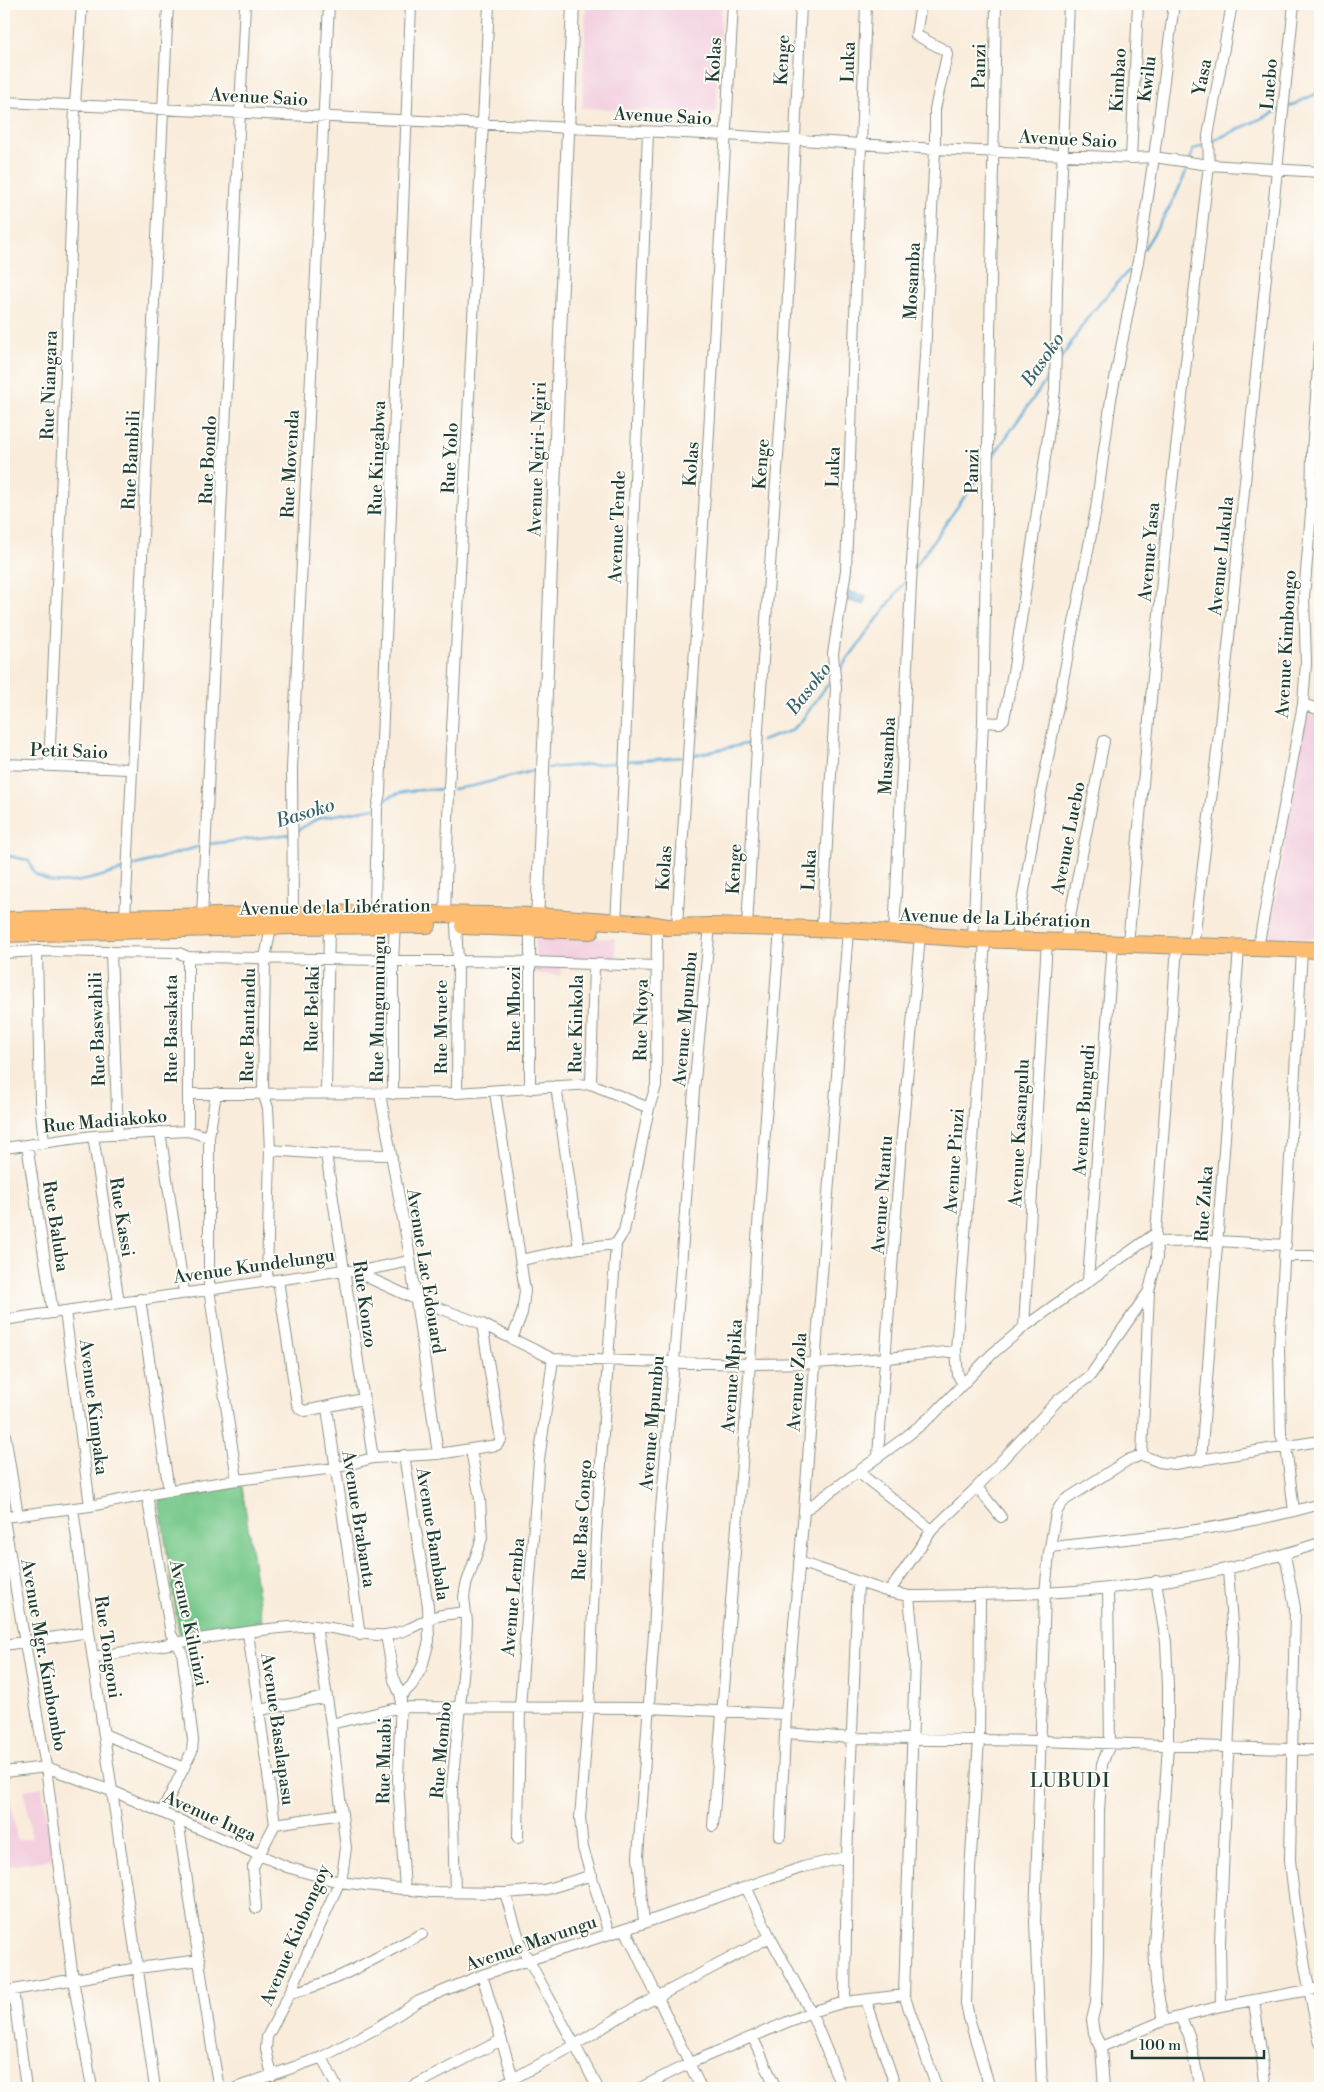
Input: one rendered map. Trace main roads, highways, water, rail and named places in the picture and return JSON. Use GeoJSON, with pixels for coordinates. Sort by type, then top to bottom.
{"type":"FeatureCollection","features":[{"type":"Feature","properties":{"kind":"highway","name":"Avenue de la Libération"},"geometry":{"type":"LineString","coordinates":[[4,920],[202,917],[293,920],[375,913],[616,932],[665,927],[710,926],[848,930],[979,939],[1320,950]]}},
{"type":"Feature","properties":{"kind":"highway","name":"Avenue de la Libération"},"geometry":{"type":"LineString","coordinates":[[4,934],[271,927],[293,920],[329,926],[395,925],[450,920]]}},
{"type":"Feature","properties":{"kind":"highway","name":"Avenue de la Libération"},"geometry":{"type":"LineString","coordinates":[[535,925],[616,923],[665,927]]}},
{"type":"Feature","properties":{"kind":"water"},"geometry":{"type":"Polygon","coordinates":[[[846,591],[866,595],[864,605],[844,600],[846,591]]]}},
{"type":"Feature","properties":{"kind":"waterway","name":"Basoko"},"geometry":{"type":"LineString","coordinates":[[1288,107],[1320,92]]}},
{"type":"Feature","properties":{"kind":"waterway","name":"Basoko"},"geometry":{"type":"LineString","coordinates":[[1210,142],[1280,110]]}},
{"type":"Feature","properties":{"kind":"waterway","name":"Basoko"},"geometry":{"type":"LineString","coordinates":[[1190,160],[1193,150],[1205,144]]}},
{"type":"Feature","properties":{"kind":"waterway","name":"Basoko"},"geometry":{"type":"LineString","coordinates":[[1144,249],[1163,219],[1188,166]]}},
{"type":"Feature","properties":{"kind":"waterway","name":"Basoko"},"geometry":{"type":"LineString","coordinates":[[1060,360],[1088,317],[1134,264]]}},
{"type":"Feature","properties":{"kind":"waterway","name":"Basoko"},"geometry":{"type":"LineString","coordinates":[[991,459],[1051,373]]}},
{"type":"Feature","properties":{"kind":"waterway","name":"Basoko"},"geometry":{"type":"LineString","coordinates":[[915,567],[984,469]]}},
{"type":"Feature","properties":{"kind":"waterway","name":"Basoko"},"geometry":{"type":"LineString","coordinates":[[838,672],[908,578]]}},
{"type":"Feature","properties":{"kind":"waterway","name":"Basoko"},"geometry":{"type":"LineString","coordinates":[[761,741],[790,731],[799,724],[831,680]]}},
{"type":"Feature","properties":{"kind":"waterway","name":"Basoko"},"geometry":{"type":"LineString","coordinates":[[690,756],[755,742]]}},
{"type":"Feature","properties":{"kind":"waterway","name":"Basoko"},"geometry":{"type":"LineString","coordinates":[[627,761],[684,757]]}},
{"type":"Feature","properties":{"kind":"waterway","name":"Basoko"},"geometry":{"type":"LineString","coordinates":[[548,768],[622,762]]}},
{"type":"Feature","properties":{"kind":"waterway","name":"Basoko"},"geometry":{"type":"LineString","coordinates":[[453,789],[473,786],[540,769]]}},
{"type":"Feature","properties":{"kind":"waterway","name":"Basoko"},"geometry":{"type":"LineString","coordinates":[[381,803],[395,794],[403,792],[447,789]]}},
{"type":"Feature","properties":{"kind":"waterway","name":"Basoko"},"geometry":{"type":"LineString","coordinates":[[295,832],[318,818],[375,808]]}},
{"type":"Feature","properties":{"kind":"waterway","name":"Basoko"},"geometry":{"type":"LineString","coordinates":[[209,844],[290,834]]}},
{"type":"Feature","properties":{"kind":"waterway","name":"Basoko"},"geometry":{"type":"LineString","coordinates":[[130,867],[204,845]]}},
{"type":"Feature","properties":{"kind":"waterway","name":"Basoko"},"geometry":{"type":"LineString","coordinates":[[4,855],[28,860],[35,874],[47,880],[62,883],[100,877],[125,869]]}},
{"type":"Feature","properties":{"kind":"district","name":"LUBUDI"},"geometry":{"type":"Point","coordinates":[1070,1780]}}]}
